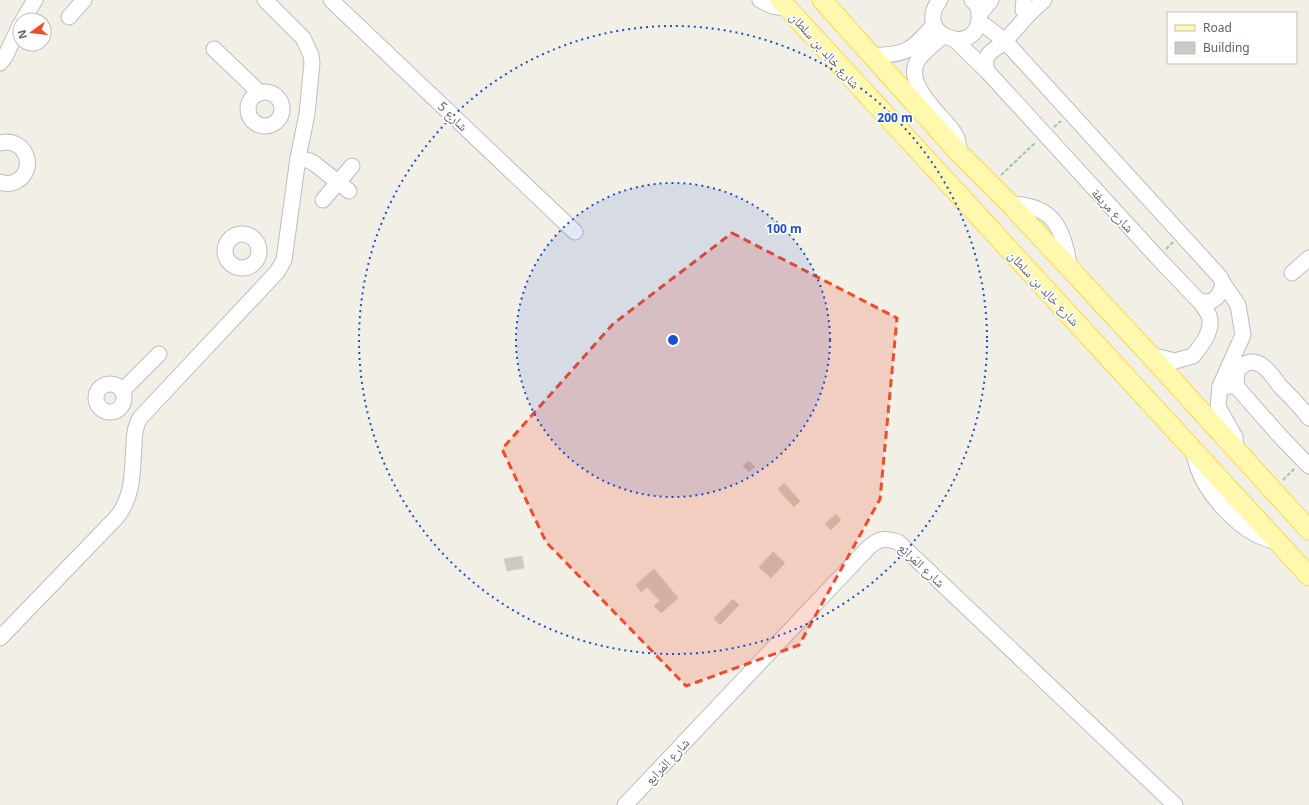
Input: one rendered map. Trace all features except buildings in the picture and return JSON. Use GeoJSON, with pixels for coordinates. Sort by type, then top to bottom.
{"type":"FeatureCollection","features":[{"type":"Feature","properties":{"kind":"main road"},"geometry":{"type":"LineString","coordinates":[[822,0],[960,154],[1010,204],[1309,530]]}},
{"type":"Feature","properties":{"kind":"main road","name":"شارع خالِد بن سلطان"},"geometry":{"type":"LineString","coordinates":[[784,4],[1309,576]]}},
{"type":"Feature","properties":{"kind":"street"},"geometry":{"type":"LineString","coordinates":[[28,12],[35,0]]}},
{"type":"Feature","properties":{"kind":"street"},"geometry":{"type":"LineString","coordinates":[[69,17],[84,0]]}},
{"type":"Feature","properties":{"kind":"street"},"geometry":{"type":"LineString","coordinates":[[0,638],[123,510],[130,492],[134,434],[137,422],[271,278],[284,260],[298,158],[307,114],[312,63],[311,55],[304,38],[265,0]]}},
{"type":"Feature","properties":{"kind":"street","name":"شارع 5"},"geometry":{"type":"LineString","coordinates":[[331,0],[576,232]]}},
{"type":"Feature","properties":{"kind":"street"},"geometry":{"type":"LineString","coordinates":[[760,0],[772,6],[784,4]]}},
{"type":"Feature","properties":{"kind":"street"},"geometry":{"type":"LineString","coordinates":[[940,0],[935,6],[933,19],[944,34],[962,40],[973,33],[979,18],[991,0]]}},
{"type":"Feature","properties":{"kind":"street"},"geometry":{"type":"LineString","coordinates":[[972,0],[978,8],[979,18],[1005,41],[1220,277],[1238,305],[1243,335],[1220,386],[1218,407],[1235,438],[1236,450]]}},
{"type":"Feature","properties":{"kind":"street"},"geometry":{"type":"LineString","coordinates":[[987,70],[985,64],[989,52],[1000,46],[1005,41],[1026,7],[1044,0]]}},
{"type":"Feature","properties":{"kind":"street"},"geometry":{"type":"LineString","coordinates":[[872,56],[892,55],[908,50],[914,46],[944,34]]}},
{"type":"Feature","properties":{"kind":"street"},"geometry":{"type":"LineString","coordinates":[[944,34],[918,59],[914,72],[915,81],[919,90],[953,130],[957,138],[960,154]]}},
{"type":"Feature","properties":{"kind":"street","name":"شارع مريفة"},"geometry":{"type":"LineString","coordinates":[[944,34],[987,70],[1157,258],[1200,302],[1209,316],[1210,324],[1204,341],[1193,356],[1175,361],[1150,355]]}},
{"type":"Feature","properties":{"kind":"street"},"geometry":{"type":"LineString","coordinates":[[0,63],[5,57],[12,42]]}},
{"type":"Feature","properties":{"kind":"street"},"geometry":{"type":"LineString","coordinates":[[214,49],[260,93]]}},
{"type":"Feature","properties":{"kind":"street"},"geometry":{"type":"LineString","coordinates":[[268,92],[276,95],[281,102],[283,110],[281,118],[275,124],[267,127],[258,126],[252,121],[248,113],[248,104],[253,97],[260,93],[268,92]]}},
{"type":"Feature","properties":{"kind":"street"},"geometry":{"type":"LineString","coordinates":[[283,110],[307,114]]}},
{"type":"Feature","properties":{"kind":"street"},"geometry":{"type":"LineString","coordinates":[[0,182],[12,183],[19,180],[25,174],[28,166],[24,150],[18,145],[10,142],[1,142]]}},
{"type":"Feature","properties":{"kind":"street"},"geometry":{"type":"LineString","coordinates":[[298,158],[315,164],[344,187]]}},
{"type":"Feature","properties":{"kind":"street"},"geometry":{"type":"LineString","coordinates":[[323,200],[344,187],[352,166]]}},
{"type":"Feature","properties":{"kind":"street"},"geometry":{"type":"LineString","coordinates":[[1292,273],[1309,258]]}},
{"type":"Feature","properties":{"kind":"street"},"geometry":{"type":"LineString","coordinates":[[255,263],[271,278]]}},
{"type":"Feature","properties":{"kind":"street"},"geometry":{"type":"LineString","coordinates":[[1200,302],[1207,303],[1213,301],[1218,296],[1223,283]]}},
{"type":"Feature","properties":{"kind":"street"},"geometry":{"type":"LineString","coordinates":[[122,391],[159,354]]}},
{"type":"Feature","properties":{"kind":"street"},"geometry":{"type":"LineString","coordinates":[[1306,463],[1236,386],[1237,371],[1241,366],[1252,362],[1258,363],[1272,376],[1309,418]]}},
{"type":"Feature","properties":{"kind":"street"},"geometry":{"type":"LineString","coordinates":[[111,383],[118,386],[124,396],[121,406],[115,411],[108,412],[101,409],[96,403],[95,396],[98,389],[104,384],[111,383]]}},
{"type":"Feature","properties":{"kind":"street"},"geometry":{"type":"LineString","coordinates":[[1220,386],[1236,386]]}},
{"type":"Feature","properties":{"kind":"street"},"geometry":{"type":"LineString","coordinates":[[121,406],[137,422]]}},
{"type":"Feature","properties":{"kind":"street","name":"شارع المَرابع"},"geometry":{"type":"LineString","coordinates":[[625,805],[869,547],[878,540],[888,539],[898,542],[1175,805]]}},
{"type":"Feature","properties":{"kind":"path"},"geometry":{"type":"LineString","coordinates":[[991,184],[1044,134],[1070,114]]}},
{"type":"Feature","properties":{"kind":"path"},"geometry":{"type":"LineString","coordinates":[[1157,258],[1181,234]]}},
{"type":"Feature","properties":{"kind":"path"},"geometry":{"type":"LineString","coordinates":[[1273,490],[1306,463]]}},
{"type":"Feature","properties":{"kind":"highlighted area"},"geometry":{"type":"Polygon","coordinates":[[[732,233],[897,318],[880,499],[799,645],[686,686],[546,542],[502,449],[613,324],[732,233]]]}}]}
